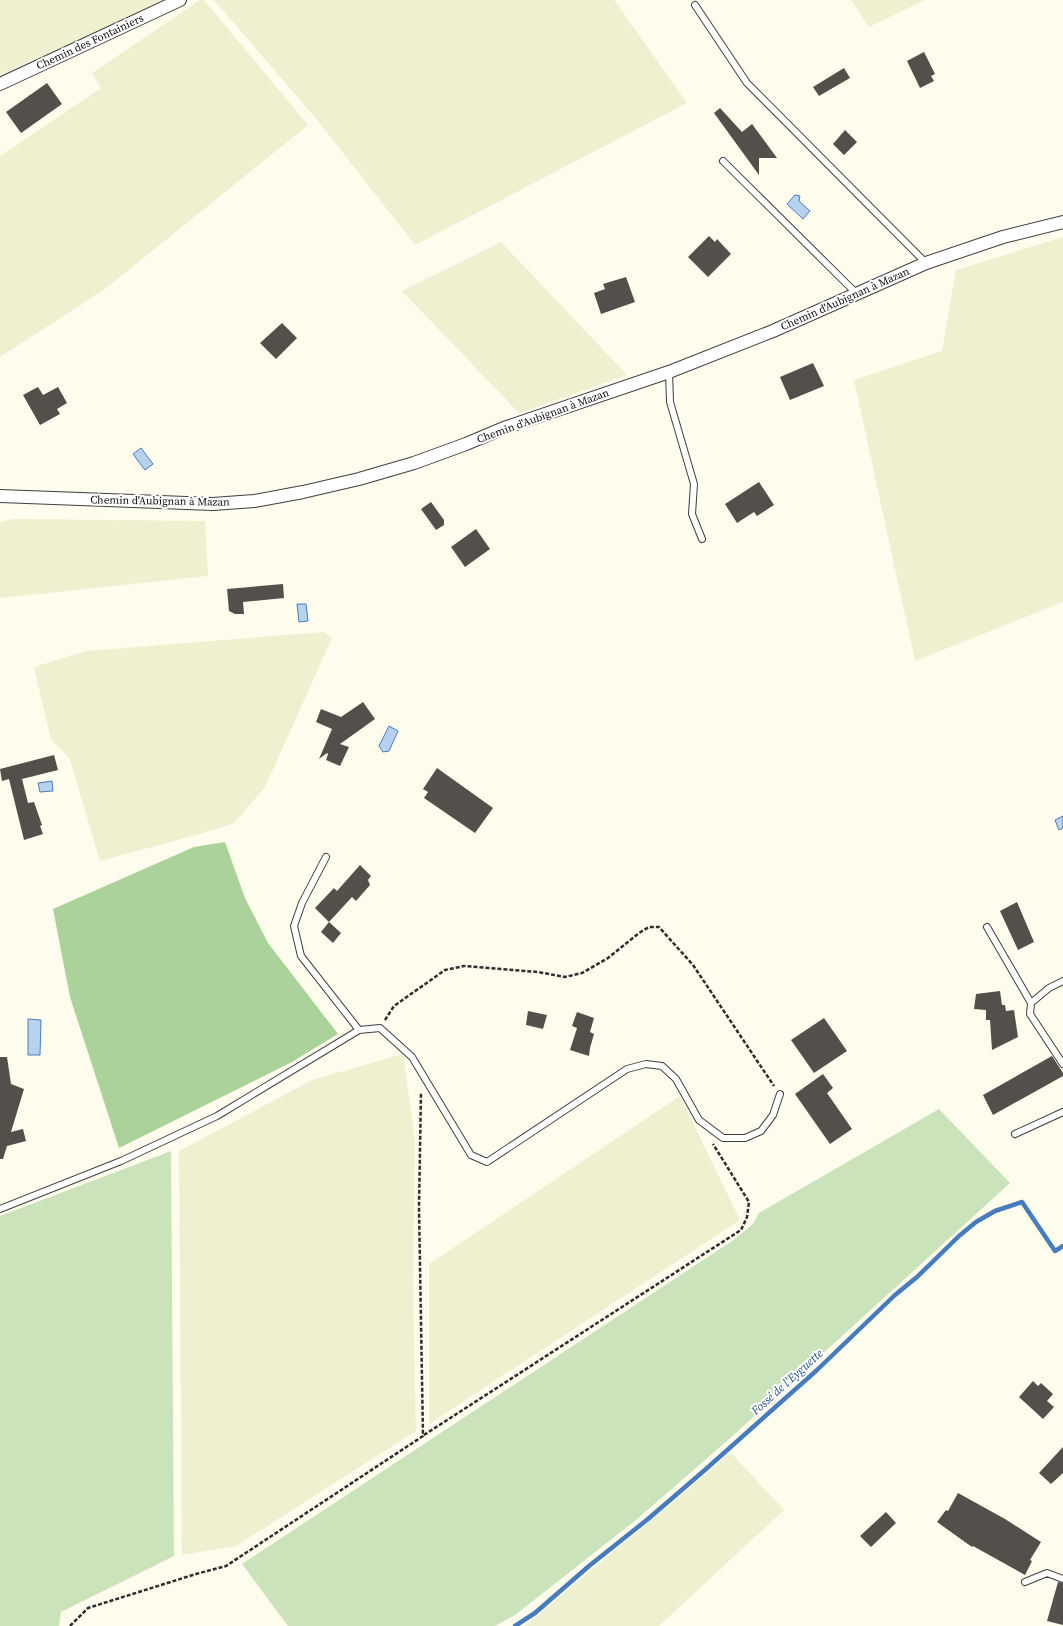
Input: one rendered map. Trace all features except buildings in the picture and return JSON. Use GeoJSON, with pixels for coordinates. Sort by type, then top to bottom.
{"type":"FeatureCollection","features":[{"type":"Feature","properties":{"kind":"street","name":"Chemin des Fontainiers"},"geometry":{"type":"LineString","coordinates":[[0,84],[180,0]]}},
{"type":"Feature","properties":{"kind":"street","name":"Chemin d'Aubignan à Mazan"},"geometry":{"type":"LineString","coordinates":[[0,496],[213,504],[254,501],[360,479],[414,463],[504,428],[669,372],[773,331],[926,263],[1003,237],[1063,222]]}},
{"type":"Feature","properties":{"kind":"lane"},"geometry":{"type":"LineString","coordinates":[[695,5],[747,83],[926,263]]}},
{"type":"Feature","properties":{"kind":"lane"},"geometry":{"type":"LineString","coordinates":[[723,161],[858,294]]}},
{"type":"Feature","properties":{"kind":"lane"},"geometry":{"type":"LineString","coordinates":[[669,372],[670,402],[694,484],[692,514],[702,539]]}},
{"type":"Feature","properties":{"kind":"lane"},"geometry":{"type":"LineString","coordinates":[[326,857],[302,903],[294,926],[301,956],[359,1030]]}},
{"type":"Feature","properties":{"kind":"lane"},"geometry":{"type":"LineString","coordinates":[[987,927],[1031,1003],[1030,1014],[1063,1064]]}},
{"type":"Feature","properties":{"kind":"lane"},"geometry":{"type":"LineString","coordinates":[[1031,1003],[1049,988],[1063,981]]}},
{"type":"Feature","properties":{"kind":"lane"},"geometry":{"type":"LineString","coordinates":[[0,1208],[121,1161],[217,1116],[359,1030],[380,1028],[412,1057],[471,1155],[487,1162],[627,1069],[646,1064],[662,1066],[676,1078],[699,1120],[723,1138],[745,1138],[762,1131],[774,1115],[780,1094]]}},
{"type":"Feature","properties":{"kind":"lane"},"geometry":{"type":"LineString","coordinates":[[1015,1134],[1063,1112]]}},
{"type":"Feature","properties":{"kind":"lane"},"geometry":{"type":"LineString","coordinates":[[1025,1582],[1047,1573],[1063,1580]]}},
{"type":"Feature","properties":{"kind":"path"},"geometry":{"type":"LineString","coordinates":[[380,1028],[394,1006],[445,970],[464,966],[538,972],[566,977],[582,973],[608,958],[649,927],[659,927],[693,965],[780,1094]]}},
{"type":"Feature","properties":{"kind":"path"},"geometry":{"type":"LineString","coordinates":[[421,1072],[419,1208],[423,1436]]}},
{"type":"Feature","properties":{"kind":"path"},"geometry":{"type":"LineString","coordinates":[[70,1626],[88,1608],[226,1566],[423,1436],[741,1230],[747,1217],[749,1202],[711,1141]]}},
{"type":"Feature","properties":{"kind":"green space"},"geometry":{"type":"Polygon","coordinates":[[[0,0],[166,0],[0,75],[0,0]]]}},
{"type":"Feature","properties":{"kind":"green space"},"geometry":{"type":"Polygon","coordinates":[[[200,0],[204,0],[308,125],[105,289],[0,357],[0,156],[101,88],[92,73],[200,0]]]}},
{"type":"Feature","properties":{"kind":"green space"},"geometry":{"type":"Polygon","coordinates":[[[214,0],[614,0],[687,103],[415,245],[318,121],[214,0]]]}},
{"type":"Feature","properties":{"kind":"green space"},"geometry":{"type":"Polygon","coordinates":[[[851,0],[925,0],[869,27],[851,0]]]}},
{"type":"Feature","properties":{"kind":"green space"},"geometry":{"type":"Polygon","coordinates":[[[1063,237],[1063,602],[915,661],[854,380],[942,351],[956,270],[1063,237]]]}},
{"type":"Feature","properties":{"kind":"green space"},"geometry":{"type":"Polygon","coordinates":[[[501,242],[627,375],[519,413],[402,291],[501,242]]]}},
{"type":"Feature","properties":{"kind":"green space"},"geometry":{"type":"Polygon","coordinates":[[[13,519],[205,521],[208,576],[0,598],[0,522],[13,519]]]}},
{"type":"Feature","properties":{"kind":"green space"},"geometry":{"type":"Polygon","coordinates":[[[324,632],[332,638],[265,787],[234,823],[100,861],[70,760],[51,740],[34,667],[86,651],[324,632]]]}},
{"type":"Feature","properties":{"kind":"green space"},"geometry":{"type":"Polygon","coordinates":[[[225,842],[245,898],[268,943],[338,1034],[292,1062],[119,1148],[70,997],[53,909],[194,847],[225,842]]]}},
{"type":"Feature","properties":{"kind":"green space"},"geometry":{"type":"Polygon","coordinates":[[[403,1054],[415,1140],[413,1282],[416,1431],[236,1546],[182,1555],[179,1151],[312,1080],[403,1054]]]}},
{"type":"Feature","properties":{"kind":"green space"},"geometry":{"type":"Polygon","coordinates":[[[680,1096],[740,1220],[429,1424],[429,1264],[680,1096]]]}},
{"type":"Feature","properties":{"kind":"green space"},"geometry":{"type":"Polygon","coordinates":[[[939,1109],[1010,1183],[728,1440],[636,1520],[515,1615],[495,1626],[288,1626],[242,1564],[732,1241],[753,1224],[759,1213],[939,1109]]]}},
{"type":"Feature","properties":{"kind":"green space"},"geometry":{"type":"Polygon","coordinates":[[[171,1151],[174,1556],[61,1612],[59,1626],[0,1626],[0,1216],[171,1151]]]}},
{"type":"Feature","properties":{"kind":"green space"},"geometry":{"type":"Polygon","coordinates":[[[731,1453],[784,1510],[659,1626],[525,1626],[731,1453]]]}},
{"type":"Feature","properties":{"kind":"water"},"geometry":{"type":"Polygon","coordinates":[[[795,195],[800,196],[799,201],[810,211],[803,219],[787,204],[795,195]]]}},
{"type":"Feature","properties":{"kind":"water"},"geometry":{"type":"Polygon","coordinates":[[[141,448],[153,464],[145,470],[133,454],[141,448]]]}},
{"type":"Feature","properties":{"kind":"water"},"geometry":{"type":"Polygon","coordinates":[[[297,604],[306,604],[308,621],[299,622],[297,604]]]}},
{"type":"Feature","properties":{"kind":"water"},"geometry":{"type":"Polygon","coordinates":[[[389,726],[398,731],[389,751],[383,752],[379,746],[389,726]]]}},
{"type":"Feature","properties":{"kind":"water"},"geometry":{"type":"Polygon","coordinates":[[[52,781],[53,791],[40,792],[38,783],[52,781]]]}},
{"type":"Feature","properties":{"kind":"water"},"geometry":{"type":"Polygon","coordinates":[[[1063,816],[1063,828],[1059,830],[1055,820],[1063,816]]]}},
{"type":"Feature","properties":{"kind":"water"},"geometry":{"type":"Polygon","coordinates":[[[28,1019],[41,1020],[40,1055],[28,1055],[28,1019]]]}},
{"type":"Feature","properties":{"kind":"waterway","name":"Fossé de l'Eyguette"},"geometry":{"type":"LineString","coordinates":[[515,1626],[535,1613],[706,1469],[817,1370],[895,1295],[917,1277],[959,1236],[976,1222],[995,1211],[1022,1202],[1055,1251],[1063,1246]]}}]}
